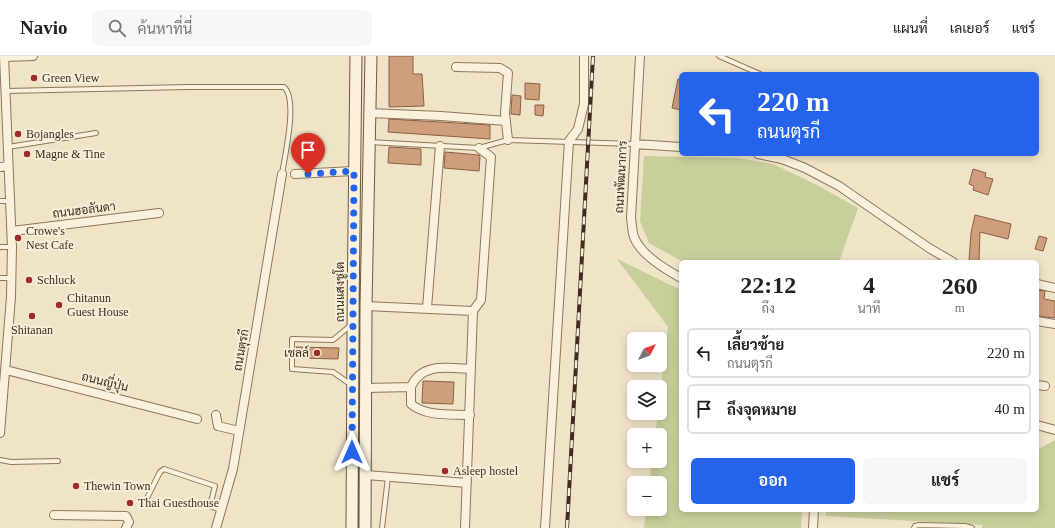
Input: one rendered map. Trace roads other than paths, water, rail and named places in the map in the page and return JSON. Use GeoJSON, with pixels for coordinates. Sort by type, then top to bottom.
{"type":"FeatureCollection","features":[{"type":"Feature","properties":{"kind":"main road","name":"ถนนแสงชูโต"},"geometry":{"type":"LineString","coordinates":[[352,528],[352,302],[356,136],[356,56]]}},
{"type":"Feature","properties":{"kind":"main road"},"geometry":{"type":"LineString","coordinates":[[365,528],[366,306],[371,56]]}},
{"type":"Feature","properties":{"kind":"main road"},"geometry":{"type":"LineString","coordinates":[[356,68],[370,68]]}},
{"type":"Feature","properties":{"kind":"main road"},"geometry":{"type":"LineString","coordinates":[[352,302],[366,306]]}},
{"type":"Feature","properties":{"kind":"main road"},"geometry":{"type":"LineString","coordinates":[[352,436],[366,438]]}},
{"type":"Feature","properties":{"kind":"street"},"geometry":{"type":"LineString","coordinates":[[0,433],[2,380],[6,370],[4,336],[12,278],[12,231],[10,201],[4,167],[8,147],[4,56],[33,56]]}},
{"type":"Feature","properties":{"kind":"street"},"geometry":{"type":"LineString","coordinates":[[545,528],[569,141],[578,129],[584,104],[584,56]]}},
{"type":"Feature","properties":{"kind":"street","name":"ถนนพัฒนาการ"},"geometry":{"type":"LineString","coordinates":[[640,56],[631,218],[634,238],[647,256],[679,277]]}},
{"type":"Feature","properties":{"kind":"street"},"geometry":{"type":"LineString","coordinates":[[456,67],[500,68],[505,70],[508,77],[506,121],[508,140]]}},
{"type":"Feature","properties":{"kind":"street"},"geometry":{"type":"LineString","coordinates":[[369,113],[441,116],[506,121]]}},
{"type":"Feature","properties":{"kind":"street"},"geometry":{"type":"LineString","coordinates":[[635,144],[679,147]]}},
{"type":"Feature","properties":{"kind":"street"},"geometry":{"type":"LineString","coordinates":[[427,308],[440,146]]}},
{"type":"Feature","properties":{"kind":"street"},"geometry":{"type":"LineString","coordinates":[[465,528],[474,311],[482,300],[491,157],[479,148]]}},
{"type":"Feature","properties":{"kind":"street"},"geometry":{"type":"LineString","coordinates":[[768,156],[782,159],[805,168],[839,186],[929,248],[950,260]]}},
{"type":"Feature","properties":{"kind":"street"},"geometry":{"type":"LineString","coordinates":[[295,174],[354,171]]}},
{"type":"Feature","properties":{"kind":"street","name":"ถนนตุรกี"},"geometry":{"type":"LineString","coordinates":[[216,528],[233,469],[282,174]]}},
{"type":"Feature","properties":{"kind":"street","name":"ถนนฮอลันดา"},"geometry":{"type":"LineString","coordinates":[[12,231],[159,213]]}},
{"type":"Feature","properties":{"kind":"street"},"geometry":{"type":"LineString","coordinates":[[1039,284],[1055,288]]}},
{"type":"Feature","properties":{"kind":"street"},"geometry":{"type":"LineString","coordinates":[[366,306],[474,311]]}},
{"type":"Feature","properties":{"kind":"street"},"geometry":{"type":"LineString","coordinates":[[1039,321],[1055,324]]}},
{"type":"Feature","properties":{"kind":"street"},"geometry":{"type":"LineString","coordinates":[[470,415],[433,413],[420,410],[411,404],[411,386],[414,378],[426,370],[436,368],[471,369]]}},
{"type":"Feature","properties":{"kind":"street","name":"ถนนญี่ปุ่น"},"geometry":{"type":"LineString","coordinates":[[6,370],[197,419]]}},
{"type":"Feature","properties":{"kind":"street"},"geometry":{"type":"LineString","coordinates":[[366,388],[411,386]]}},
{"type":"Feature","properties":{"kind":"street"},"geometry":{"type":"LineString","coordinates":[[216,416],[218,426],[240,430]]}},
{"type":"Feature","properties":{"kind":"street"},"geometry":{"type":"LineString","coordinates":[[1039,426],[1055,430]]}},
{"type":"Feature","properties":{"kind":"street"},"geometry":{"type":"LineString","coordinates":[[366,475],[467,483]]}},
{"type":"Feature","properties":{"kind":"street"},"geometry":{"type":"LineString","coordinates":[[813,528],[814,512]]}},
{"type":"Feature","properties":{"kind":"street"},"geometry":{"type":"LineString","coordinates":[[54,515],[126,516],[129,522],[126,528]]}},
{"type":"Feature","properties":{"kind":"lane"},"geometry":{"type":"LineString","coordinates":[[719,56],[755,72]]}},
{"type":"Feature","properties":{"kind":"lane"},"geometry":{"type":"LineString","coordinates":[[5,91],[284,86],[289,92],[290,98],[290,124],[282,174]]}},
{"type":"Feature","properties":{"kind":"lane"},"geometry":{"type":"LineString","coordinates":[[8,147],[96,134]]}},
{"type":"Feature","properties":{"kind":"lane"},"geometry":{"type":"LineString","coordinates":[[369,142],[479,148],[508,140],[635,144]]}},
{"type":"Feature","properties":{"kind":"lane"},"geometry":{"type":"LineString","coordinates":[[0,201],[10,201]]}},
{"type":"Feature","properties":{"kind":"lane"},"geometry":{"type":"LineString","coordinates":[[0,247],[12,247]]}},
{"type":"Feature","properties":{"kind":"lane"},"geometry":{"type":"LineString","coordinates":[[0,278],[12,278]]}},
{"type":"Feature","properties":{"kind":"lane"},"geometry":{"type":"LineString","coordinates":[[352,324],[333,340],[292,339],[292,369],[333,372],[352,386]]}},
{"type":"Feature","properties":{"kind":"lane"},"geometry":{"type":"LineString","coordinates":[[0,460],[11,462],[58,461]]}},
{"type":"Feature","properties":{"kind":"lane"},"geometry":{"type":"LineString","coordinates":[[145,502],[160,472],[164,469],[215,486],[210,506],[221,510]]}},
{"type":"Feature","properties":{"kind":"lane"},"geometry":{"type":"LineString","coordinates":[[382,528],[388,477]]}},
{"type":"Feature","properties":{"kind":"lane"},"geometry":{"type":"LineString","coordinates":[[914,528],[914,526],[919,525],[965,526],[972,528]]}},
{"type":"Feature","properties":{"kind":"railway"},"geometry":{"type":"LineString","coordinates":[[567,528],[593,56]]}},
{"type":"Feature","properties":{"kind":"place","name":"Green View"},"geometry":{"type":"Point","coordinates":[34,78]}},
{"type":"Feature","properties":{"kind":"place","name":"Bojangles"},"geometry":{"type":"Point","coordinates":[18,134]}},
{"type":"Feature","properties":{"kind":"place","name":"Magne & Tine"},"geometry":{"type":"Point","coordinates":[27,154]}},
{"type":"Feature","properties":{"kind":"place","name":"Crowe's Nest Cafe"},"geometry":{"type":"Point","coordinates":[18,238]}},
{"type":"Feature","properties":{"kind":"place","name":"Schluck"},"geometry":{"type":"Point","coordinates":[29,280]}},
{"type":"Feature","properties":{"kind":"place","name":"Chitanun Guest House"},"geometry":{"type":"Point","coordinates":[59,305]}},
{"type":"Feature","properties":{"kind":"place","name":"Shitanan"},"geometry":{"type":"Point","coordinates":[32,316]}},
{"type":"Feature","properties":{"kind":"place","name":"เชลล์"},"geometry":{"type":"Point","coordinates":[317,353]}},
{"type":"Feature","properties":{"kind":"place","name":"Asleep hostel"},"geometry":{"type":"Point","coordinates":[445,471]}},
{"type":"Feature","properties":{"kind":"place","name":"Thewin Town"},"geometry":{"type":"Point","coordinates":[76,486]}},
{"type":"Feature","properties":{"kind":"place","name":"Thai Guesthouse"},"geometry":{"type":"Point","coordinates":[130,503]}}]}
